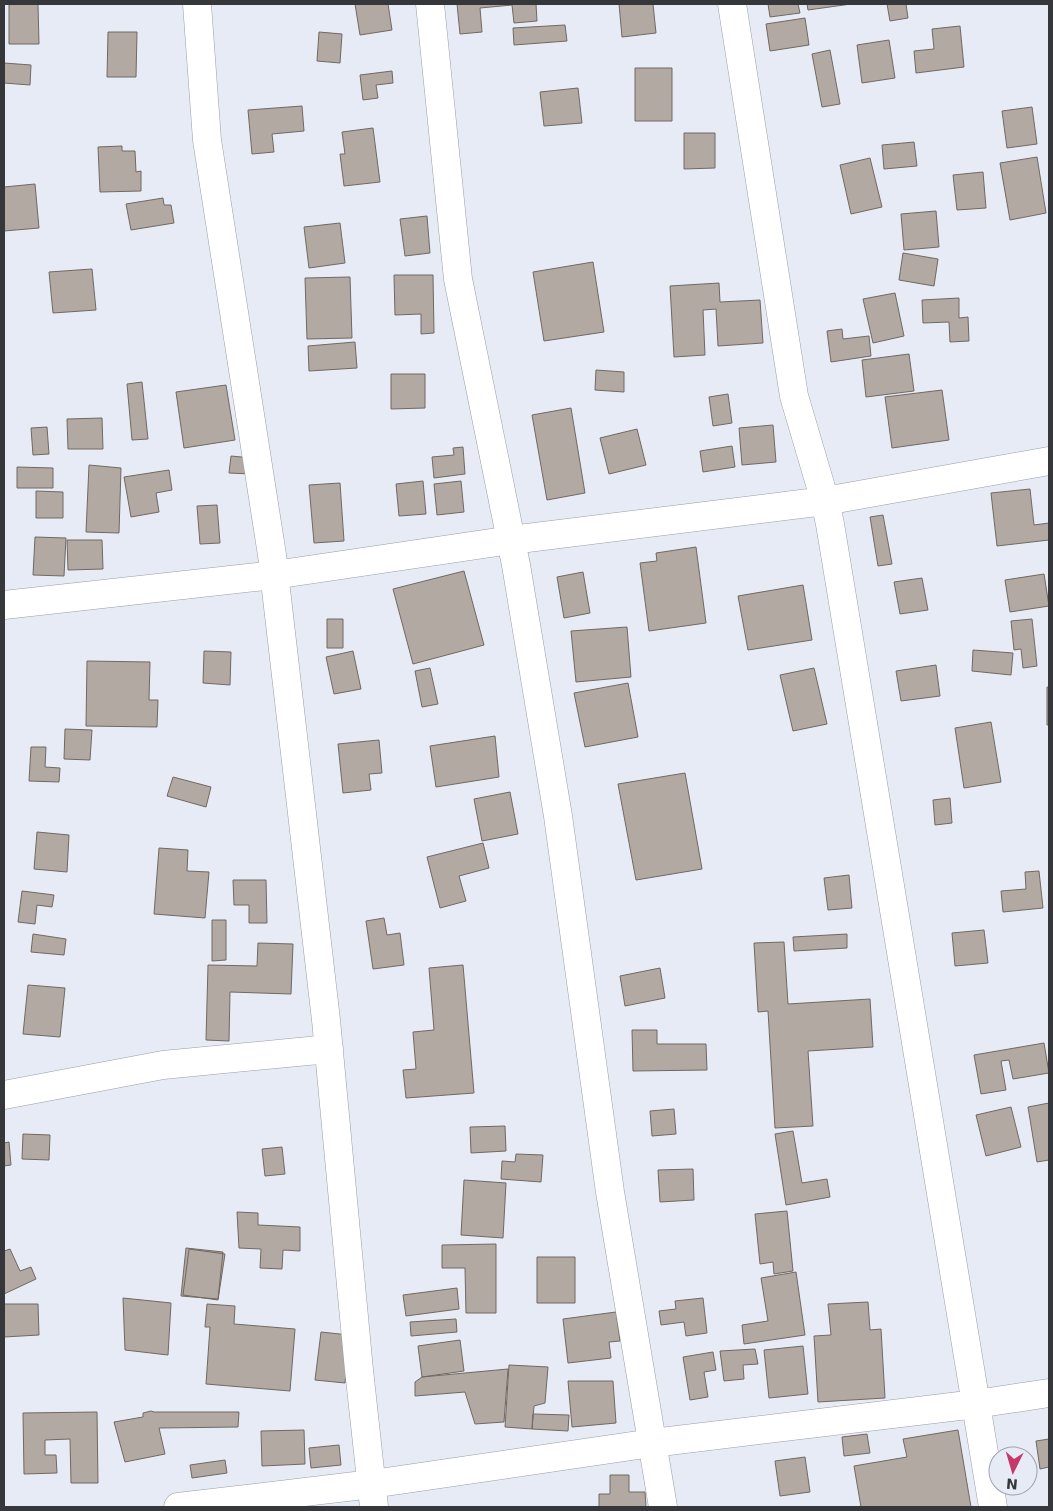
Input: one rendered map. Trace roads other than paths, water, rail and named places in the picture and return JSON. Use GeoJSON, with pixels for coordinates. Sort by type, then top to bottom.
{"type":"FeatureCollection","features":[{"type":"Feature","properties":{"kind":"street"},"geometry":{"type":"LineString","coordinates":[[197,4],[207,140],[274,575],[329,1049],[373,1496]]}},
{"type":"Feature","properties":{"kind":"street"},"geometry":{"type":"LineString","coordinates":[[430,4],[458,279],[511,540],[558,816],[610,1192],[663,1507]]}},
{"type":"Feature","properties":{"kind":"street"},"geometry":{"type":"LineString","coordinates":[[732,4],[794,396],[825,501],[993,1507]]}},
{"type":"Feature","properties":{"kind":"street"},"geometry":{"type":"LineString","coordinates":[[4,605],[274,575],[511,540],[825,501],[1049,461]]}},
{"type":"Feature","properties":{"kind":"street"},"geometry":{"type":"LineString","coordinates":[[4,1095],[163,1066],[329,1049]]}},
{"type":"Feature","properties":{"kind":"street"},"geometry":{"type":"LineString","coordinates":[[178,1507],[373,1496],[652,1443],[976,1404],[1049,1393]]}}]}
